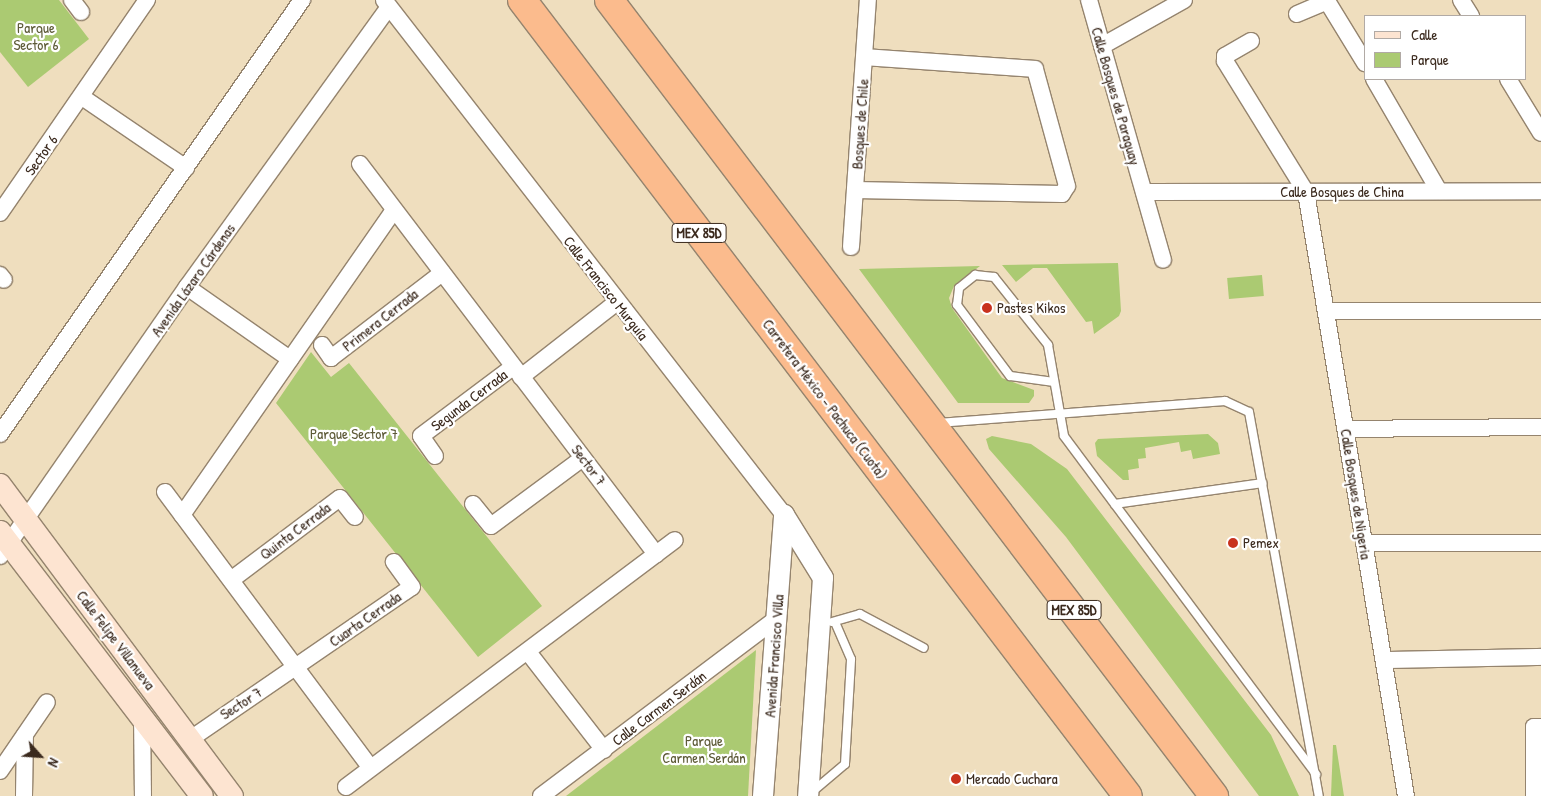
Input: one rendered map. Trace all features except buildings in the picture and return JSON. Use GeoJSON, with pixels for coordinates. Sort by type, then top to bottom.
{"type":"FeatureCollection","features":[{"type":"Feature","properties":{"kind":"highway","name":"Carretera México - Pachuca (Cuota)"},"geometry":{"type":"LineString","coordinates":[[522,0],[1128,796]]}},
{"type":"Feature","properties":{"kind":"highway","name":"MEX 85D"},"geometry":{"type":"LineString","coordinates":[[609,0],[933,423],[1214,796]]}},
{"type":"Feature","properties":{"kind":"main road","name":"Calle Felipe Villanueva"},"geometry":{"type":"LineString","coordinates":[[0,485],[232,796]]}},
{"type":"Feature","properties":{"kind":"main road","name":"Calle Felipe Villanueva"},"geometry":{"type":"LineString","coordinates":[[3,544],[142,715],[202,796]]}},
{"type":"Feature","properties":{"kind":"street","name":"Sector 6"},"geometry":{"type":"LineString","coordinates":[[0,213],[147,0]]}},
{"type":"Feature","properties":{"kind":"street"},"geometry":{"type":"LineString","coordinates":[[0,434],[302,0]]}},
{"type":"Feature","properties":{"kind":"street","name":"Bosques de Chile"},"geometry":{"type":"LineString","coordinates":[[851,247],[868,0]]}},
{"type":"Feature","properties":{"kind":"street","name":"Calle Bosques de Paraguay"},"geometry":{"type":"LineString","coordinates":[[1089,0],[1163,260]]}},
{"type":"Feature","properties":{"kind":"street"},"geometry":{"type":"LineString","coordinates":[[1102,46],[1184,0]]}},
{"type":"Feature","properties":{"kind":"street"},"geometry":{"type":"LineString","coordinates":[[1461,0],[1470,15]]}},
{"type":"Feature","properties":{"kind":"street"},"geometry":{"type":"LineString","coordinates":[[1297,14],[1327,1],[1364,61]]}},
{"type":"Feature","properties":{"kind":"street","name":"Avenida Lázaro Cárdenas"},"geometry":{"type":"LineString","coordinates":[[3,544],[26,518],[387,3]]}},
{"type":"Feature","properties":{"kind":"street","name":"Calle Francisco Murguía"},"geometry":{"type":"LineString","coordinates":[[387,3],[784,515],[823,578],[827,622]]}},
{"type":"Feature","properties":{"kind":"street"},"geometry":{"type":"LineString","coordinates":[[1251,41],[1225,56],[1225,61],[1306,192]]}},
{"type":"Feature","properties":{"kind":"street"},"geometry":{"type":"LineString","coordinates":[[855,190],[1062,194],[1067,186],[1035,69],[864,57]]}},
{"type":"Feature","properties":{"kind":"street"},"geometry":{"type":"LineString","coordinates":[[1375,80],[1439,192]]}},
{"type":"Feature","properties":{"kind":"street"},"geometry":{"type":"LineString","coordinates":[[1509,80],[1541,133]]}},
{"type":"Feature","properties":{"kind":"street"},"geometry":{"type":"LineString","coordinates":[[82,96],[186,168]]}},
{"type":"Feature","properties":{"kind":"street","name":"Sector 7"},"geometry":{"type":"LineString","coordinates":[[360,164],[656,554]]}},
{"type":"Feature","properties":{"kind":"street","name":"Calle Bosques de China"},"geometry":{"type":"LineString","coordinates":[[1144,192],[1541,191]]}},
{"type":"Feature","properties":{"kind":"street","name":"Calle Bosques de Nigeria"},"geometry":{"type":"LineString","coordinates":[[1306,192],[1406,796]]}},
{"type":"Feature","properties":{"kind":"street"},"geometry":{"type":"LineString","coordinates":[[182,515],[394,210]]}},
{"type":"Feature","properties":{"kind":"street","name":"Primera Cerrada"},"geometry":{"type":"LineString","coordinates":[[322,345],[332,358],[442,273]]}},
{"type":"Feature","properties":{"kind":"street"},"geometry":{"type":"LineString","coordinates":[[187,287],[290,359]]}},
{"type":"Feature","properties":{"kind":"street"},"geometry":{"type":"LineString","coordinates":[[517,372],[617,302]]}},
{"type":"Feature","properties":{"kind":"street"},"geometry":{"type":"LineString","coordinates":[[1326,310],[1541,311]]}},
{"type":"Feature","properties":{"kind":"street","name":"Segunda Cerrada"},"geometry":{"type":"LineString","coordinates":[[435,456],[421,436],[517,372]]}},
{"type":"Feature","properties":{"kind":"street"},"geometry":{"type":"LineString","coordinates":[[1346,429],[1541,427]]}},
{"type":"Feature","properties":{"kind":"street"},"geometry":{"type":"LineString","coordinates":[[474,504],[490,526],[583,458]]}},
{"type":"Feature","properties":{"kind":"street"},"geometry":{"type":"LineString","coordinates":[[165,492],[294,668],[371,768]]}},
{"type":"Feature","properties":{"kind":"street","name":"Quinta Cerrada"},"geometry":{"type":"LineString","coordinates":[[231,580],[340,498],[355,517]]}},
{"type":"Feature","properties":{"kind":"street","name":"Avenida Francisco Villa"},"geometry":{"type":"LineString","coordinates":[[764,796],[784,515]]}},
{"type":"Feature","properties":{"kind":"street"},"geometry":{"type":"LineString","coordinates":[[346,787],[675,540]]}},
{"type":"Feature","properties":{"kind":"street"},"geometry":{"type":"LineString","coordinates":[[1364,543],[1541,543]]}},
{"type":"Feature","properties":{"kind":"street","name":"Cuarta Cerrada"},"geometry":{"type":"LineString","coordinates":[[294,668],[412,587],[394,562]]}},
{"type":"Feature","properties":{"kind":"street","name":"Calle Carmen Serdán"},"geometry":{"type":"LineString","coordinates":[[541,796],[776,619]]}},
{"type":"Feature","properties":{"kind":"street"},"geometry":{"type":"LineString","coordinates":[[808,795],[827,622]]}},
{"type":"Feature","properties":{"kind":"street"},"geometry":{"type":"LineString","coordinates":[[528,652],[604,750]]}},
{"type":"Feature","properties":{"kind":"street"},"geometry":{"type":"LineString","coordinates":[[1384,660],[1541,657]]}},
{"type":"Feature","properties":{"kind":"street","name":"Sector 7"},"geometry":{"type":"LineString","coordinates":[[189,740],[294,668]]}},
{"type":"Feature","properties":{"kind":"street"},"geometry":{"type":"LineString","coordinates":[[0,771],[47,702]]}},
{"type":"Feature","properties":{"kind":"street"},"geometry":{"type":"LineString","coordinates":[[142,715],[143,796]]}},
{"type":"Feature","properties":{"kind":"street"},"geometry":{"type":"LineString","coordinates":[[1534,796],[1534,727],[1541,727]]}},
{"type":"Feature","properties":{"kind":"street"},"geometry":{"type":"LineString","coordinates":[[24,796],[25,735]]}},
{"type":"Feature","properties":{"kind":"lane"},"geometry":{"type":"LineString","coordinates":[[1054,382],[1010,376],[957,305],[958,288],[975,275],[994,277],[1048,346],[1064,436],[1316,774]]}},
{"type":"Feature","properties":{"kind":"lane"},"geometry":{"type":"LineString","coordinates":[[933,423],[1225,401],[1249,412],[1319,796]]}},
{"type":"Feature","properties":{"kind":"lane"},"geometry":{"type":"LineString","coordinates":[[1115,504],[1263,483]]}},
{"type":"Feature","properties":{"kind":"lane"},"geometry":{"type":"LineString","coordinates":[[808,795],[845,764],[851,659],[827,622],[860,614],[924,648]]}},
{"type":"Feature","properties":{"kind":"green space","name":"Parque Sector 6"},"geometry":{"type":"Polygon","coordinates":[[[0,0],[59,0],[89,39],[28,87],[0,52],[0,0]]]}},
{"type":"Feature","properties":{"kind":"green space"},"geometry":{"type":"Polygon","coordinates":[[[1118,263],[1121,311],[1119,316],[1094,334],[1092,321],[1086,322],[1047,268],[1033,268],[1016,282],[1002,265],[1118,263]]]}},
{"type":"Feature","properties":{"kind":"green space"},"geometry":{"type":"Polygon","coordinates":[[[980,266],[954,286],[949,298],[952,308],[1002,378],[1034,390],[1034,396],[1029,403],[958,403],[859,269],[980,266]]]}},
{"type":"Feature","properties":{"kind":"green space"},"geometry":{"type":"Polygon","coordinates":[[[1262,275],[1264,296],[1229,299],[1227,278],[1262,275]]]}},
{"type":"Feature","properties":{"kind":"green space","name":"Parque Sector 7"},"geometry":{"type":"Polygon","coordinates":[[[311,352],[331,377],[349,363],[542,606],[478,657],[276,403],[311,352]]]}},
{"type":"Feature","properties":{"kind":"green space"},"geometry":{"type":"Polygon","coordinates":[[[1208,434],[1218,443],[1220,454],[1193,459],[1191,450],[1181,452],[1179,442],[1145,448],[1146,458],[1138,459],[1139,468],[1128,470],[1129,480],[1123,480],[1097,456],[1095,443],[1098,439],[1208,434]]]}},
{"type":"Feature","properties":{"kind":"green space"},"geometry":{"type":"Polygon","coordinates":[[[992,436],[1031,444],[1067,469],[1271,735],[1299,796],[1259,796],[1066,537],[989,449],[986,439],[992,436]]]}},
{"type":"Feature","properties":{"kind":"green space","name":"Parque Carmen Serdán"},"geometry":{"type":"Polygon","coordinates":[[[756,650],[748,796],[566,796],[756,650]]]}},
{"type":"Feature","properties":{"kind":"green space"},"geometry":{"type":"Polygon","coordinates":[[[1333,745],[1336,745],[1344,796],[1331,796],[1333,745]]]}},
{"type":"Feature","properties":{"kind":"place","name":"Pastes Kikos"},"geometry":{"type":"Point","coordinates":[987,308]}},
{"type":"Feature","properties":{"kind":"place","name":"Pemex"},"geometry":{"type":"Point","coordinates":[1233,543]}},
{"type":"Feature","properties":{"kind":"place","name":"Mercado Cuchara"},"geometry":{"type":"Point","coordinates":[956,779]}}]}
